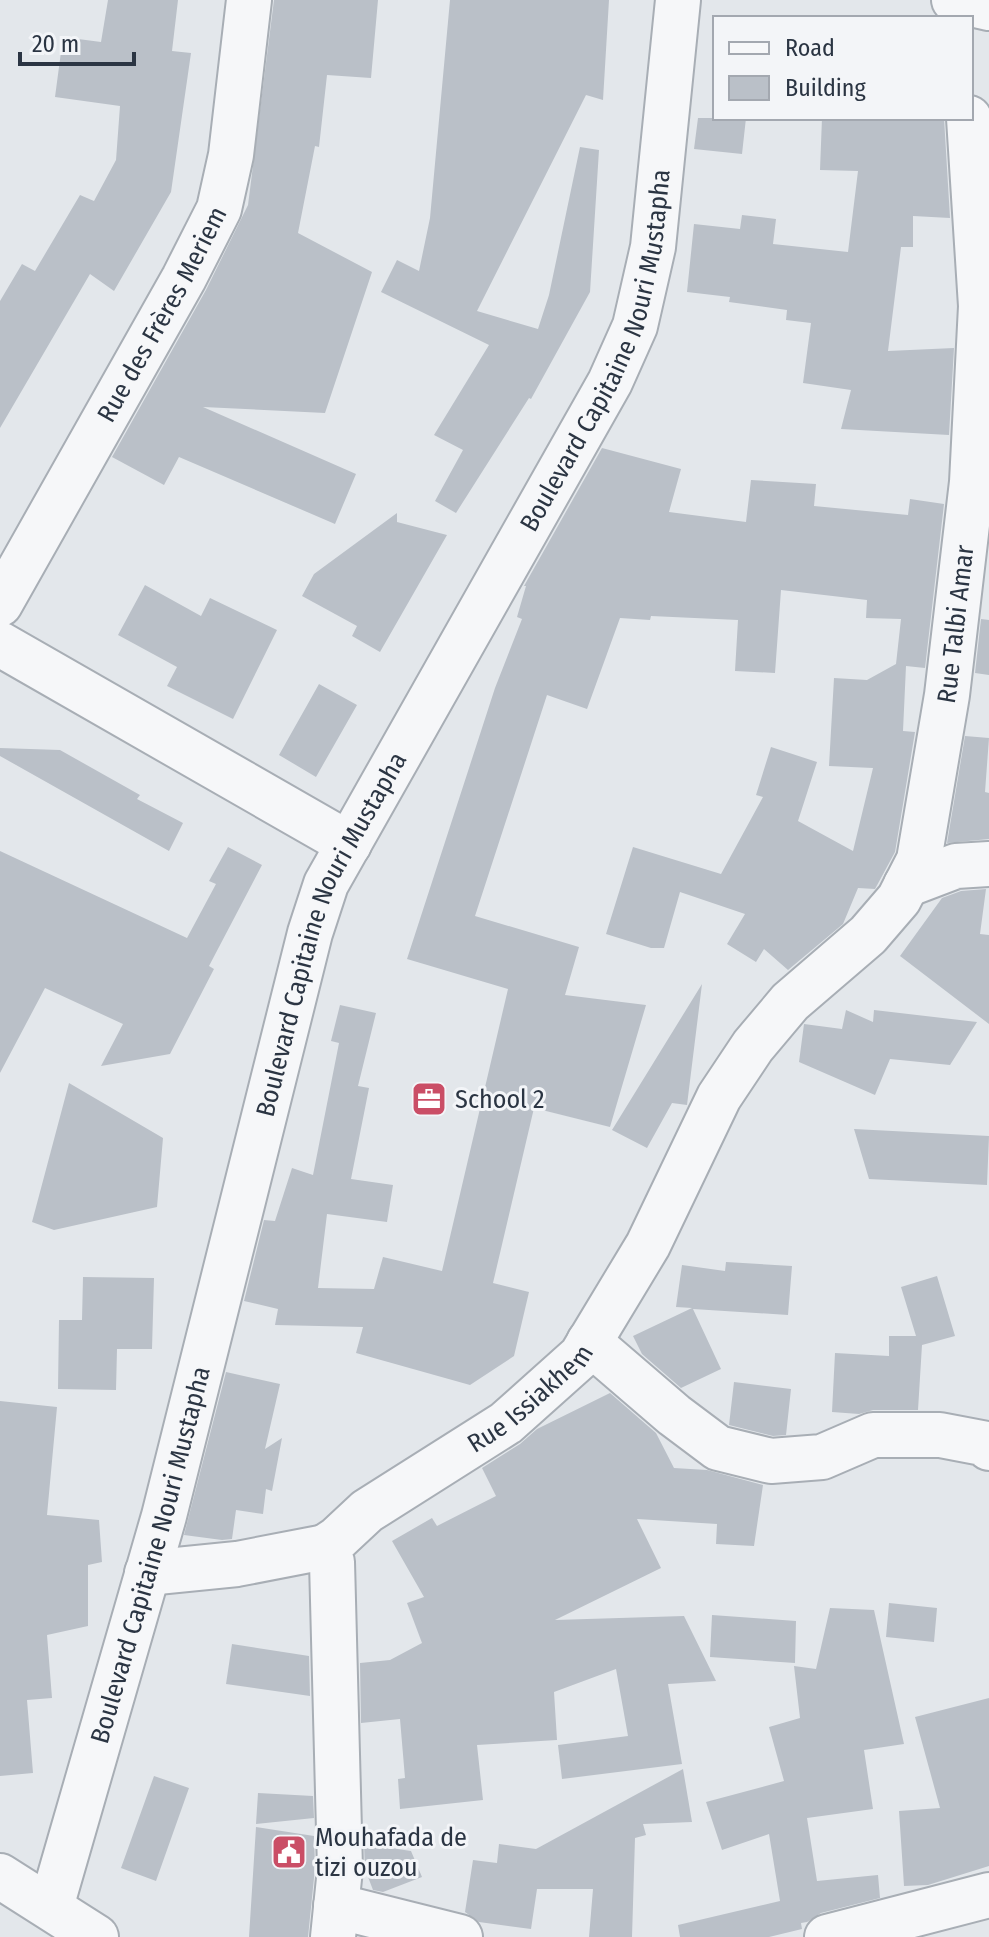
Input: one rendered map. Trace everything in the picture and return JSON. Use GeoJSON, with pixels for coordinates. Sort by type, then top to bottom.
{"type":"FeatureCollection","features":[{"type":"Feature","properties":{"kind":"street","name":"Rue des Frères Meriem"},"geometry":{"type":"LineString","coordinates":[[0,604],[184,278],[219,209],[231,155],[249,0]]}},
{"type":"Feature","properties":{"kind":"street","name":"Boulevard Capitaine Nouri Mustapha"},"geometry":{"type":"LineString","coordinates":[[51,1907],[164,1516],[310,933],[326,884],[610,382],[635,326],[653,247],[678,0]]}},
{"type":"Feature","properties":{"kind":"street"},"geometry":{"type":"LineString","coordinates":[[957,0],[989,8]]}},
{"type":"Feature","properties":{"kind":"street","name":"Rue Talbi Amar"},"geometry":{"type":"LineString","coordinates":[[906,885],[919,860],[947,695],[971,492],[981,306],[969,120]]}},
{"type":"Feature","properties":{"kind":"street"},"geometry":{"type":"LineString","coordinates":[[0,644],[349,844]]}},
{"type":"Feature","properties":{"kind":"street"},"geometry":{"type":"LineString","coordinates":[[906,885],[956,866],[989,864]]}},
{"type":"Feature","properties":{"kind":"street","name":"Rue Issiakhem"},"geometry":{"type":"LineString","coordinates":[[325,1547],[367,1511],[506,1423],[581,1356],[648,1245],[719,1097],[753,1046],[790,1002],[868,935],[899,899],[906,885]]}},
{"type":"Feature","properties":{"kind":"street"},"geometry":{"type":"LineString","coordinates":[[589,1342],[674,1415],[718,1448],[771,1461],[822,1457],[873,1435],[940,1435],[988,1444]]}},
{"type":"Feature","properties":{"kind":"street"},"geometry":{"type":"LineString","coordinates":[[147,1573],[237,1564],[325,1547],[332,1562],[340,1869],[334,1922],[460,1937]]}},
{"type":"Feature","properties":{"kind":"street"},"geometry":{"type":"LineString","coordinates":[[0,1876],[96,1937]]}},
{"type":"Feature","properties":{"kind":"street"},"geometry":{"type":"LineString","coordinates":[[827,1937],[989,1895]]}},
{"type":"Feature","properties":{"kind":"building"},"geometry":{"type":"Polygon","coordinates":[[[108,0],[178,0],[172,51],[191,53],[171,192],[114,291],[90,274],[0,428],[0,301],[22,264],[35,271],[80,195],[94,201],[116,160],[120,106],[55,97],[63,37],[101,42],[108,0]]]}},
{"type":"Feature","properties":{"kind":"building"},"geometry":{"type":"Polygon","coordinates":[[[274,0],[378,0],[371,78],[327,75],[319,147],[315,146],[298,233],[372,272],[325,413],[203,407],[356,474],[335,524],[179,457],[164,485],[112,457],[206,290],[248,205],[274,0]]]}},
{"type":"Feature","properties":{"kind":"building"},"geometry":{"type":"Polygon","coordinates":[[[450,0],[609,0],[603,100],[586,95],[477,311],[538,329],[549,295],[580,147],[599,150],[590,292],[531,399],[456,513],[435,501],[463,450],[434,435],[489,345],[381,292],[397,260],[419,271],[430,218],[450,0]]]}},
{"type":"Feature","properties":{"kind":"building"},"geometry":{"type":"Polygon","coordinates":[[[698,118],[746,120],[742,154],[694,149],[698,118]]]}},
{"type":"Feature","properties":{"kind":"building"},"geometry":{"type":"Polygon","coordinates":[[[822,120],[944,120],[950,218],[913,216],[913,247],[901,247],[888,351],[954,348],[949,435],[841,429],[851,390],[803,383],[811,323],[786,320],[787,310],[729,302],[730,297],[687,292],[694,224],[740,229],[742,215],[776,219],[773,244],[848,252],[858,171],[820,170],[822,120]]]}},
{"type":"Feature","properties":{"kind":"building"},"geometry":{"type":"Polygon","coordinates":[[[602,448],[681,469],[669,512],[746,522],[751,480],[816,484],[814,506],[908,515],[910,499],[944,504],[925,668],[906,666],[903,731],[915,732],[895,852],[875,889],[858,888],[843,924],[788,970],[764,949],[756,962],[727,944],[745,914],[680,892],[664,948],[651,948],[606,934],[633,847],[721,874],[763,797],[756,795],[771,747],[817,762],[798,821],[853,851],[873,768],[829,766],[834,678],[867,680],[896,664],[901,619],[866,618],[867,600],[781,590],[775,673],[735,671],[738,620],[651,616],[650,620],[620,618],[587,709],[547,695],[475,916],[579,947],[565,995],[646,1005],[610,1127],[534,1108],[493,1283],[529,1292],[514,1356],[470,1385],[356,1353],[363,1327],[275,1325],[278,1309],[244,1301],[264,1220],[275,1221],[292,1168],[313,1175],[339,1043],[331,1041],[340,1005],[376,1013],[358,1086],[369,1088],[351,1179],[393,1185],[387,1222],[327,1214],[318,1288],[374,1289],[383,1257],[442,1271],[508,989],[407,959],[495,688],[522,619],[517,617],[524,586],[602,448]]]}},
{"type":"Feature","properties":{"kind":"building"},"geometry":{"type":"Polygon","coordinates":[[[397,513],[397,522],[447,535],[380,652],[352,636],[357,626],[302,596],[314,574],[397,513]]]}},
{"type":"Feature","properties":{"kind":"building"},"geometry":{"type":"Polygon","coordinates":[[[145,585],[201,616],[210,598],[277,630],[233,719],[167,686],[177,667],[118,635],[145,585]]]}},
{"type":"Feature","properties":{"kind":"building"},"geometry":{"type":"Polygon","coordinates":[[[981,619],[989,620],[989,675],[975,673],[981,619]]]}},
{"type":"Feature","properties":{"kind":"building"},"geometry":{"type":"Polygon","coordinates":[[[319,684],[357,705],[316,777],[279,755],[319,684]]]}},
{"type":"Feature","properties":{"kind":"building"},"geometry":{"type":"Polygon","coordinates":[[[965,736],[989,738],[985,792],[989,793],[989,839],[947,843],[965,736]]]}},
{"type":"Feature","properties":{"kind":"building"},"geometry":{"type":"Polygon","coordinates":[[[0,748],[60,750],[140,795],[137,799],[183,823],[169,851],[0,756],[0,748]]]}},
{"type":"Feature","properties":{"kind":"building"},"geometry":{"type":"Polygon","coordinates":[[[228,847],[262,865],[209,966],[214,969],[170,1054],[101,1066],[123,1024],[45,988],[0,1073],[0,851],[187,938],[216,884],[209,881],[228,847]]]}},
{"type":"Feature","properties":{"kind":"building"},"geometry":{"type":"Polygon","coordinates":[[[986,889],[980,934],[989,935],[989,1024],[900,956],[942,898],[961,891],[986,889]]]}},
{"type":"Feature","properties":{"kind":"building"},"geometry":{"type":"Polygon","coordinates":[[[702,984],[687,1105],[672,1103],[647,1148],[612,1130],[702,984]]]}},
{"type":"Feature","properties":{"kind":"building"},"geometry":{"type":"Polygon","coordinates":[[[846,1010],[873,1022],[874,1010],[977,1022],[950,1065],[890,1059],[875,1095],[799,1062],[804,1024],[842,1029],[846,1010]]]}},
{"type":"Feature","properties":{"kind":"building"},"geometry":{"type":"Polygon","coordinates":[[[69,1083],[163,1138],[157,1207],[54,1230],[32,1222],[69,1083]]]}},
{"type":"Feature","properties":{"kind":"building"},"geometry":{"type":"Polygon","coordinates":[[[854,1129],[989,1136],[987,1185],[869,1179],[854,1129]]]}},
{"type":"Feature","properties":{"kind":"building"},"geometry":{"type":"Polygon","coordinates":[[[726,1262],[792,1266],[788,1315],[693,1309],[721,1369],[681,1388],[642,1354],[633,1336],[692,1308],[676,1307],[682,1265],[725,1271],[726,1262]]]}},
{"type":"Feature","properties":{"kind":"building"},"geometry":{"type":"Polygon","coordinates":[[[937,1276],[955,1336],[922,1345],[918,1410],[873,1410],[859,1414],[832,1412],[835,1353],[889,1356],[889,1336],[916,1336],[901,1287],[937,1276]]]}},
{"type":"Feature","properties":{"kind":"building"},"geometry":{"type":"Polygon","coordinates":[[[83,1277],[154,1278],[152,1349],[117,1349],[116,1390],[58,1389],[59,1320],[82,1320],[83,1277]]]}},
{"type":"Feature","properties":{"kind":"building"},"geometry":{"type":"Polygon","coordinates":[[[226,1372],[280,1384],[265,1449],[282,1438],[272,1491],[266,1489],[263,1514],[236,1510],[232,1539],[184,1535],[226,1372]]]}},
{"type":"Feature","properties":{"kind":"building"},"geometry":{"type":"Polygon","coordinates":[[[734,1382],[791,1389],[786,1435],[773,1436],[729,1425],[734,1382]]]}},
{"type":"Feature","properties":{"kind":"building"},"geometry":{"type":"Polygon","coordinates":[[[610,1393],[656,1433],[674,1468],[707,1470],[763,1485],[754,1546],[716,1544],[717,1524],[637,1519],[661,1568],[555,1620],[684,1616],[716,1681],[668,1684],[682,1764],[562,1779],[558,1745],[628,1736],[616,1669],[554,1692],[557,1740],[477,1745],[483,1800],[400,1809],[398,1779],[405,1778],[400,1719],[361,1723],[360,1663],[390,1660],[422,1643],[407,1603],[424,1597],[392,1541],[432,1518],[437,1526],[496,1496],[482,1468],[520,1444],[537,1429],[610,1393]]]}},
{"type":"Feature","properties":{"kind":"building"},"geometry":{"type":"Polygon","coordinates":[[[0,1401],[57,1407],[47,1515],[99,1520],[102,1562],[88,1565],[88,1626],[47,1635],[52,1698],[27,1700],[33,1773],[0,1776],[0,1401]]]}},
{"type":"Feature","properties":{"kind":"building"},"geometry":{"type":"Polygon","coordinates":[[[889,1603],[937,1608],[934,1642],[886,1637],[889,1603]]]}},
{"type":"Feature","properties":{"kind":"building"},"geometry":{"type":"Polygon","coordinates":[[[830,1608],[874,1610],[904,1744],[864,1750],[873,1809],[807,1818],[817,1881],[878,1875],[880,1898],[821,1913],[801,1923],[802,1929],[769,1937],[680,1937],[678,1925],[780,1901],[769,1834],[722,1850],[706,1802],[784,1781],[769,1727],[800,1718],[794,1666],[816,1669],[830,1608]]]}},
{"type":"Feature","properties":{"kind":"building"},"geometry":{"type":"Polygon","coordinates":[[[712,1615],[796,1621],[795,1663],[710,1657],[712,1615]]]}},
{"type":"Feature","properties":{"kind":"building"},"geometry":{"type":"Polygon","coordinates":[[[232,1644],[309,1656],[310,1696],[226,1684],[232,1644]]]}},
{"type":"Feature","properties":{"kind":"building"},"geometry":{"type":"Polygon","coordinates":[[[989,1698],[989,1866],[928,1885],[904,1886],[899,1811],[940,1808],[915,1717],[989,1698]]]}},
{"type":"Feature","properties":{"kind":"building"},"geometry":{"type":"Polygon","coordinates":[[[683,1769],[692,1822],[643,1824],[646,1835],[635,1838],[632,1937],[589,1937],[593,1889],[537,1889],[531,1929],[479,1922],[465,1912],[473,1860],[497,1863],[499,1844],[536,1849],[683,1769]]]}},
{"type":"Feature","properties":{"kind":"building"},"geometry":{"type":"Polygon","coordinates":[[[154,1776],[189,1788],[156,1881],[121,1868],[154,1776]]]}},
{"type":"Feature","properties":{"kind":"building"},"geometry":{"type":"Polygon","coordinates":[[[258,1793],[313,1796],[314,1818],[256,1824],[258,1793]]]}},
{"type":"Feature","properties":{"kind":"building"},"geometry":{"type":"Polygon","coordinates":[[[256,1827],[314,1836],[315,1868],[308,1937],[249,1937],[256,1827]]]}},
{"type":"Feature","properties":{"kind":"building"},"geometry":{"type":"Polygon","coordinates":[[[364,1844],[411,1851],[422,1877],[383,1892],[373,1890],[365,1869],[364,1844]]]}},
{"type":"Feature","properties":{"kind":"place","name":"School 2"},"geometry":{"type":"Point","coordinates":[429,1099]}},
{"type":"Feature","properties":{"kind":"place","name":"Mouhafada de tizi ouzou"},"geometry":{"type":"Point","coordinates":[289,1852]}}]}
